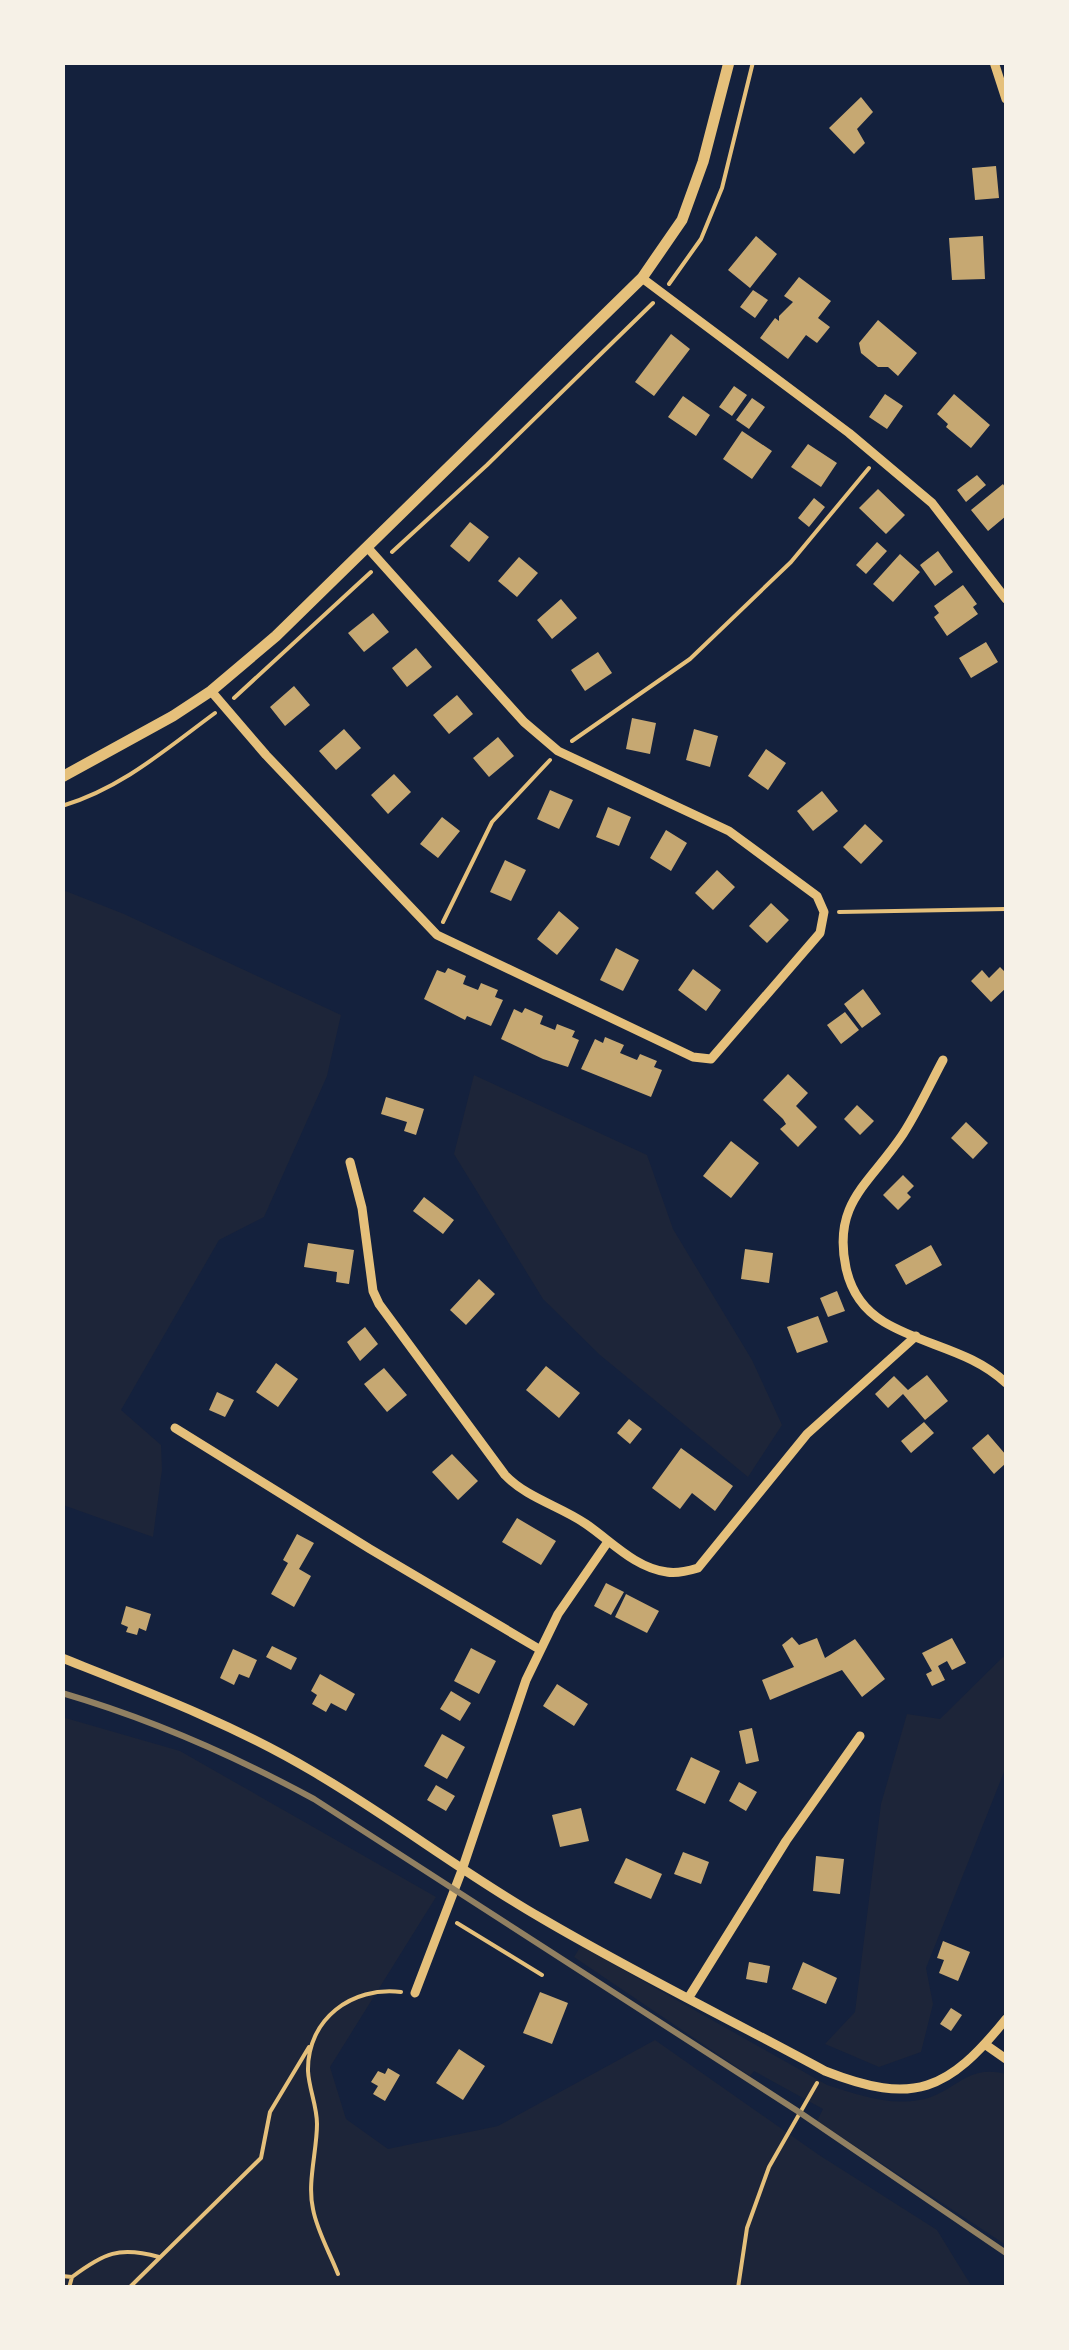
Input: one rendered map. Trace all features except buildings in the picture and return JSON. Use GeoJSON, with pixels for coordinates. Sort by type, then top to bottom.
{"type":"FeatureCollection","features":[{"type":"Feature","properties":{"kind":"street"},"geometry":{"type":"LineString","coordinates":[[62,777],[119,748],[211,690],[276,636],[642,278],[682,220],[703,162],[729,62]]}},
{"type":"Feature","properties":{"kind":"street"},"geometry":{"type":"LineString","coordinates":[[994,62],[1006,100]]}},
{"type":"Feature","properties":{"kind":"street"},"geometry":{"type":"LineString","coordinates":[[642,278],[878,457],[932,503],[1006,600]]}},
{"type":"Feature","properties":{"kind":"street"},"geometry":{"type":"LineString","coordinates":[[211,690],[266,755],[437,935],[693,1057],[711,1059],[820,933],[824,912],[817,896],[729,831],[558,750],[524,722],[367,547]]}},
{"type":"Feature","properties":{"kind":"street"},"geometry":{"type":"LineString","coordinates":[[942,1060],[904,1132],[848,1209],[842,1225],[848,1278],[859,1300],[888,1325],[962,1354],[993,1370],[1006,1383]]}},
{"type":"Feature","properties":{"kind":"street"},"geometry":{"type":"LineString","coordinates":[[350,1162],[362,1208],[373,1290],[379,1304],[505,1476],[516,1487],[588,1525],[608,1542],[653,1568],[667,1572],[698,1568],[807,1434],[916,1336]]}},
{"type":"Feature","properties":{"kind":"street"},"geometry":{"type":"LineString","coordinates":[[175,1428],[539,1649]]}},
{"type":"Feature","properties":{"kind":"street"},"geometry":{"type":"LineString","coordinates":[[415,1993],[539,1649],[558,1614],[608,1542]]}},
{"type":"Feature","properties":{"kind":"street"},"geometry":{"type":"LineString","coordinates":[[62,1658],[198,1712],[313,1771],[545,1920],[825,2070],[875,2088],[929,2086],[960,2071],[1006,2019]]}},
{"type":"Feature","properties":{"kind":"street"},"geometry":{"type":"LineString","coordinates":[[690,1998],[786,1841],[860,1736]]}},
{"type":"Feature","properties":{"kind":"street"},"geometry":{"type":"LineString","coordinates":[[986,2045],[1006,2059]]}},
{"type":"Feature","properties":{"kind":"path"},"geometry":{"type":"LineString","coordinates":[[662,294],[701,240],[722,188],[753,62]]}},
{"type":"Feature","properties":{"kind":"path"},"geometry":{"type":"LineString","coordinates":[[437,935],[492,822],[558,750],[690,658],[790,562],[878,457]]}},
{"type":"Feature","properties":{"kind":"path"},"geometry":{"type":"LineString","coordinates":[[824,912],[1006,908]]}},
{"type":"Feature","properties":{"kind":"path"},"geometry":{"type":"LineString","coordinates":[[444,1915],[542,1975]]}},
{"type":"Feature","properties":{"kind":"path"},"geometry":{"type":"LineString","coordinates":[[129,2288],[261,2158],[270,2112],[326,2017],[351,1998],[384,1990],[415,1993]]}},
{"type":"Feature","properties":{"kind":"path"},"geometry":{"type":"LineString","coordinates":[[312,2043],[309,2083],[317,2127],[312,2207],[338,2274]]}},
{"type":"Feature","properties":{"kind":"path"},"geometry":{"type":"LineString","coordinates":[[738,2288],[747,2228],[769,2166],[825,2070]]}},
{"type":"Feature","properties":{"kind":"path"},"geometry":{"type":"LineString","coordinates":[[69,2288],[72,2277],[101,2255],[134,2250],[159,2257]]}},
{"type":"Feature","properties":{"kind":"path"},"geometry":{"type":"LineString","coordinates":[[62,2276],[72,2277]]}},
{"type":"Feature","properties":{"kind":"shaded area"},"geometry":{"type":"Polygon","coordinates":[[[63,890],[124,914],[341,1015],[327,1076],[264,1217],[219,1240],[121,1410],[161,1445],[162,1470],[153,1537],[63,1505],[63,890]]]}},
{"type":"Feature","properties":{"kind":"shaded area"},"geometry":{"type":"Polygon","coordinates":[[[474,1075],[647,1155],[673,1229],[752,1360],[782,1425],[748,1477],[600,1355],[543,1299],[454,1154],[474,1075]]]}},
{"type":"Feature","properties":{"kind":"shaded area"},"geometry":{"type":"Polygon","coordinates":[[[1003,1657],[1006,1767],[926,1968],[933,2004],[921,2052],[879,2067],[825,2044],[855,2012],[881,1804],[907,1714],[940,1719],[1003,1657]]]}},
{"type":"Feature","properties":{"kind":"shaded area"},"geometry":{"type":"Polygon","coordinates":[[[62,1717],[180,1751],[436,1897],[330,2067],[346,2119],[388,2149],[498,2126],[655,2040],[819,2155],[937,2230],[972,2287],[63,2287],[62,1717]]]}},
{"type":"Feature","properties":{"kind":"shaded area"},"geometry":{"type":"Polygon","coordinates":[[[581,1946],[827,2085],[849,2092],[884,2100],[919,2100],[980,2073],[1006,2074],[1006,2245],[817,2121],[823,2109],[754,2071],[750,2076],[574,1957],[581,1946]]]}},
{"type":"Feature","properties":{"kind":"railway"},"geometry":{"type":"LineString","coordinates":[[62,1693],[191,1739],[314,1799],[799,2112],[1006,2253]]}}]}
